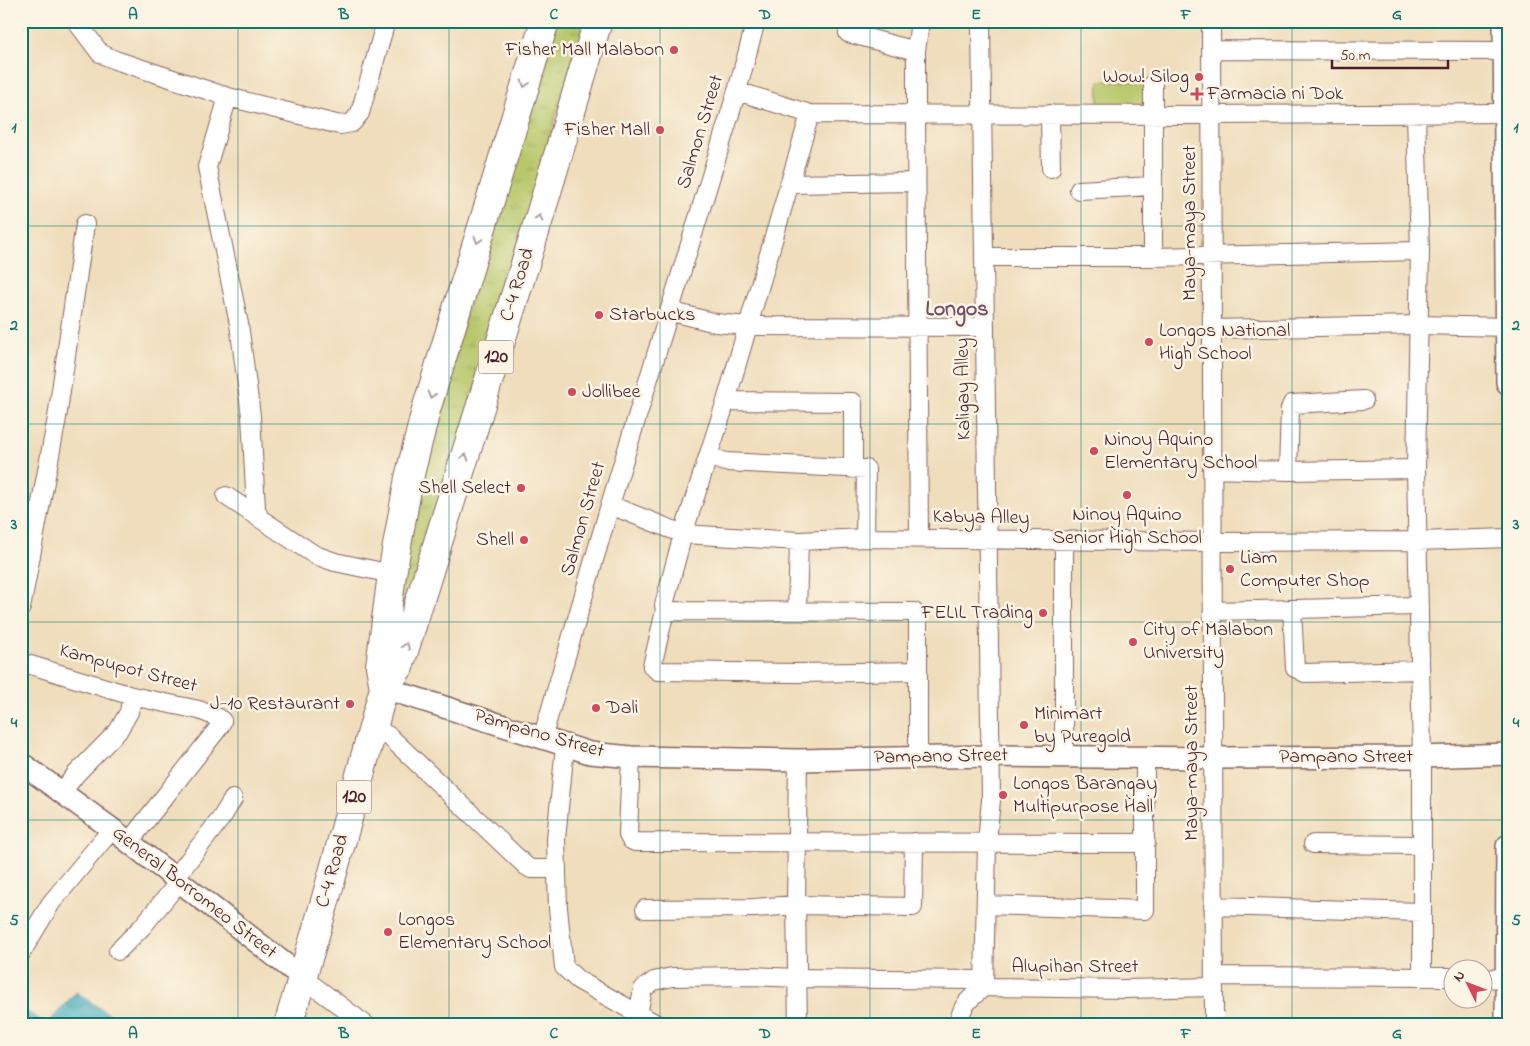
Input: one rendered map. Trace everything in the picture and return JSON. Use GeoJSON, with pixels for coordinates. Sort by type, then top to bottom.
{"type":"FeatureCollection","features":[{"type":"Feature","properties":{"kind":"highway","name":"C-4 Road"},"geometry":{"type":"LineString","coordinates":[[384,688],[380,666],[392,574],[409,478],[426,410],[545,21]]}},
{"type":"Feature","properties":{"kind":"highway","name":"C-4 Road"},"geometry":{"type":"LineString","coordinates":[[288,1025],[303,978],[384,688],[399,667],[538,223],[598,21]]}},
{"type":"Feature","properties":{"kind":"main road"},"geometry":{"type":"LineString","coordinates":[[1506,21],[1509,382]]}},
{"type":"Feature","properties":{"kind":"main road"},"geometry":{"type":"LineString","coordinates":[[1508,1025],[1509,847]]}},
{"type":"Feature","properties":{"kind":"street"},"geometry":{"type":"LineString","coordinates":[[76,21],[100,53],[228,98],[340,126],[352,123],[360,113],[386,21]]}},
{"type":"Feature","properties":{"kind":"street","name":"Salmon Street"},"geometry":{"type":"LineString","coordinates":[[542,738],[756,21]]}},
{"type":"Feature","properties":{"kind":"street"},"geometry":{"type":"LineString","coordinates":[[919,539],[916,51],[920,21]]}},
{"type":"Feature","properties":{"kind":"street","name":"Kaligay Alley"},"geometry":{"type":"LineString","coordinates":[[981,21],[991,800],[987,842],[984,985]]}},
{"type":"Feature","properties":{"kind":"street","name":"Maya-maya Street"},"geometry":{"type":"LineString","coordinates":[[1211,21],[1214,1025]]}},
{"type":"Feature","properties":{"kind":"street"},"geometry":{"type":"LineString","coordinates":[[848,33],[916,51]]}},
{"type":"Feature","properties":{"kind":"street"},"geometry":{"type":"LineString","coordinates":[[1211,50],[1506,51]]}},
{"type":"Feature","properties":{"kind":"street"},"geometry":{"type":"LineString","coordinates":[[1153,84],[1153,257]]}},
{"type":"Feature","properties":{"kind":"street"},"geometry":{"type":"LineString","coordinates":[[736,91],[810,114],[1211,115],[1506,113]]}},
{"type":"Feature","properties":{"kind":"street"},"geometry":{"type":"LineString","coordinates":[[228,98],[207,167],[239,324],[251,416],[256,509],[259,517]]}},
{"type":"Feature","properties":{"kind":"street"},"geometry":{"type":"LineString","coordinates":[[810,114],[726,401],[683,534],[664,605],[665,611],[652,666],[658,671],[798,673],[917,671]]}},
{"type":"Feature","properties":{"kind":"street"},"geometry":{"type":"LineString","coordinates":[[1050,114],[1051,168]]}},
{"type":"Feature","properties":{"kind":"street"},"geometry":{"type":"LineString","coordinates":[[1416,114],[1420,252],[1416,469],[1422,757],[1422,976]]}},
{"type":"Feature","properties":{"kind":"street"},"geometry":{"type":"LineString","coordinates":[[789,184],[916,182]]}},
{"type":"Feature","properties":{"kind":"street"},"geometry":{"type":"LineString","coordinates":[[1079,190],[1152,186]]}},
{"type":"Feature","properties":{"kind":"street"},"geometry":{"type":"LineString","coordinates":[[21,608],[57,418],[85,224]]}},
{"type":"Feature","properties":{"kind":"street"},"geometry":{"type":"LineString","coordinates":[[984,257],[1153,257],[1420,252]]}},
{"type":"Feature","properties":{"kind":"street"},"geometry":{"type":"LineString","coordinates":[[669,312],[716,323],[748,326],[985,327]]}},
{"type":"Feature","properties":{"kind":"street"},"geometry":{"type":"LineString","coordinates":[[1212,329],[1418,326],[1508,327]]}},
{"type":"Feature","properties":{"kind":"street"},"geometry":{"type":"LineString","coordinates":[[1288,471],[1290,408],[1292,404],[1364,400]]}},
{"type":"Feature","properties":{"kind":"street"},"geometry":{"type":"LineString","coordinates":[[726,401],[853,402],[853,469]]}},
{"type":"Feature","properties":{"kind":"street"},"geometry":{"type":"LineString","coordinates":[[709,457],[726,462],[866,469],[865,538]]}},
{"type":"Feature","properties":{"kind":"street"},"geometry":{"type":"LineString","coordinates":[[1212,469],[1288,471],[1416,469]]}},
{"type":"Feature","properties":{"kind":"street"},"geometry":{"type":"LineString","coordinates":[[226,496],[315,555],[335,562],[392,574]]}},
{"type":"Feature","properties":{"kind":"street","name":"Kabya Alley"},"geometry":{"type":"LineString","coordinates":[[610,505],[683,534],[798,541],[865,538],[1212,542],[1417,541],[1509,538]]}},
{"type":"Feature","properties":{"kind":"street"},"geometry":{"type":"LineString","coordinates":[[797,611],[798,541]]}},
{"type":"Feature","properties":{"kind":"street"},"geometry":{"type":"LineString","coordinates":[[1064,541],[1064,756]]}},
{"type":"Feature","properties":{"kind":"street"},"geometry":{"type":"LineString","coordinates":[[1213,610],[1418,606]]}},
{"type":"Feature","properties":{"kind":"street"},"geometry":{"type":"LineString","coordinates":[[1292,609],[1295,668],[1300,671],[1420,670]]}},
{"type":"Feature","properties":{"kind":"street"},"geometry":{"type":"LineString","coordinates":[[665,611],[914,612],[918,617],[918,757]]}},
{"type":"Feature","properties":{"kind":"street","name":"Kampupot Street"},"geometry":{"type":"LineString","coordinates":[[21,662],[132,696],[199,710],[222,721],[129,842]]}},
{"type":"Feature","properties":{"kind":"street","name":"Pampano Street"},"geometry":{"type":"LineString","coordinates":[[384,688],[590,753],[631,757],[798,760],[990,756],[1213,758],[1422,757],[1509,754]]}},
{"type":"Feature","properties":{"kind":"street"},"geometry":{"type":"LineString","coordinates":[[62,792],[118,731],[129,712],[132,696]]}},
{"type":"Feature","properties":{"kind":"street"},"geometry":{"type":"LineString","coordinates":[[374,727],[390,737],[526,866],[531,869],[557,869]]}},
{"type":"Feature","properties":{"kind":"street"},"geometry":{"type":"LineString","coordinates":[[566,746],[556,839],[558,908],[564,967],[578,980],[658,1025]]}},
{"type":"Feature","properties":{"kind":"street"},"geometry":{"type":"LineString","coordinates":[[631,757],[628,835],[635,842],[1146,843]]}},
{"type":"Feature","properties":{"kind":"street"},"geometry":{"type":"LineString","coordinates":[[986,905],[1145,910],[1146,757]]}},
{"type":"Feature","properties":{"kind":"street"},"geometry":{"type":"LineString","coordinates":[[798,760],[796,905],[798,1025]]}},
{"type":"Feature","properties":{"kind":"street","name":"General Borromeo Street"},"geometry":{"type":"LineString","coordinates":[[21,763],[112,829],[366,1025]]}},
{"type":"Feature","properties":{"kind":"street"},"geometry":{"type":"LineString","coordinates":[[118,951],[142,927],[222,818],[233,799]]}},
{"type":"Feature","properties":{"kind":"street"},"geometry":{"type":"LineString","coordinates":[[21,953],[51,903],[112,829]]}},
{"type":"Feature","properties":{"kind":"street"},"geometry":{"type":"LineString","coordinates":[[646,909],[754,908],[796,905],[913,907],[914,842]]}},
{"type":"Feature","properties":{"kind":"street"},"geometry":{"type":"LineString","coordinates":[[1313,844],[1422,845]]}},
{"type":"Feature","properties":{"kind":"street"},"geometry":{"type":"LineString","coordinates":[[1214,906],[1422,912]]}},
{"type":"Feature","properties":{"kind":"street"},"geometry":{"type":"LineString","coordinates":[[638,1014],[642,989],[654,981],[672,977],[752,976],[976,980],[984,985]]}},
{"type":"Feature","properties":{"kind":"street","name":"Alupihan Street"},"geometry":{"type":"LineString","coordinates":[[958,1025],[960,1012],[966,1002],[984,985],[1126,989],[1214,982],[1442,977]]}},
{"type":"Feature","properties":{"kind":"street"},"geometry":{"type":"LineString","coordinates":[[1492,978],[1508,979]]}},
{"type":"Feature","properties":{"kind":"green space"},"geometry":{"type":"Polygon","coordinates":[[[555,21],[584,21],[393,666],[404,560],[434,420],[555,21]]]}},
{"type":"Feature","properties":{"kind":"green space"},"geometry":{"type":"Polygon","coordinates":[[[1099,81],[1151,81],[1150,110],[1098,110],[1099,81]]]}},
{"type":"Feature","properties":{"kind":"water"},"geometry":{"type":"Polygon","coordinates":[[[76,992],[125,1025],[21,1025],[21,1008],[47,1024],[76,992]]]}},
{"type":"Feature","properties":{"kind":"place","name":"Fisher Mall Malabon"},"geometry":{"type":"Point","coordinates":[674,50]}},
{"type":"Feature","properties":{"kind":"place","name":"Wow! Silog"},"geometry":{"type":"Point","coordinates":[1199,77]}},
{"type":"Feature","properties":{"kind":"place","name":"Farmacia ni Dok"},"geometry":{"type":"Point","coordinates":[1197,94]}},
{"type":"Feature","properties":{"kind":"place","name":"Fisher Mall"},"geometry":{"type":"Point","coordinates":[660,130]}},
{"type":"Feature","properties":{"kind":"place","name":"Starbucks"},"geometry":{"type":"Point","coordinates":[599,315]}},
{"type":"Feature","properties":{"kind":"place","name":"Longos National High School"},"geometry":{"type":"Point","coordinates":[1149,342]}},
{"type":"Feature","properties":{"kind":"place","name":"Jollibee"},"geometry":{"type":"Point","coordinates":[572,392]}},
{"type":"Feature","properties":{"kind":"place","name":"Ninoy Aquino Elementary School"},"geometry":{"type":"Point","coordinates":[1094,451]}},
{"type":"Feature","properties":{"kind":"place","name":"Shell Select"},"geometry":{"type":"Point","coordinates":[521,488]}},
{"type":"Feature","properties":{"kind":"place","name":"Ninoy Aquino Senior High School"},"geometry":{"type":"Point","coordinates":[1127,495]}},
{"type":"Feature","properties":{"kind":"place","name":"Shell"},"geometry":{"type":"Point","coordinates":[524,540]}},
{"type":"Feature","properties":{"kind":"place","name":"Liam Computer Shop"},"geometry":{"type":"Point","coordinates":[1230,569]}},
{"type":"Feature","properties":{"kind":"place","name":"FELIL Trading"},"geometry":{"type":"Point","coordinates":[1043,613]}},
{"type":"Feature","properties":{"kind":"place","name":"City of Malabon University"},"geometry":{"type":"Point","coordinates":[1133,642]}},
{"type":"Feature","properties":{"kind":"place","name":"J-10 Restaurant"},"geometry":{"type":"Point","coordinates":[350,704]}},
{"type":"Feature","properties":{"kind":"place","name":"Dali"},"geometry":{"type":"Point","coordinates":[596,708]}},
{"type":"Feature","properties":{"kind":"place","name":"Minimart by Puregold"},"geometry":{"type":"Point","coordinates":[1024,725]}},
{"type":"Feature","properties":{"kind":"place","name":"Longos Barangay Multipurpose Hall"},"geometry":{"type":"Point","coordinates":[1003,795]}},
{"type":"Feature","properties":{"kind":"place","name":"Longos Elementary School"},"geometry":{"type":"Point","coordinates":[388,932]}},
{"type":"Feature","properties":{"kind":"district","name":"Longos"},"geometry":{"type":"Point","coordinates":[957,310]}}]}
